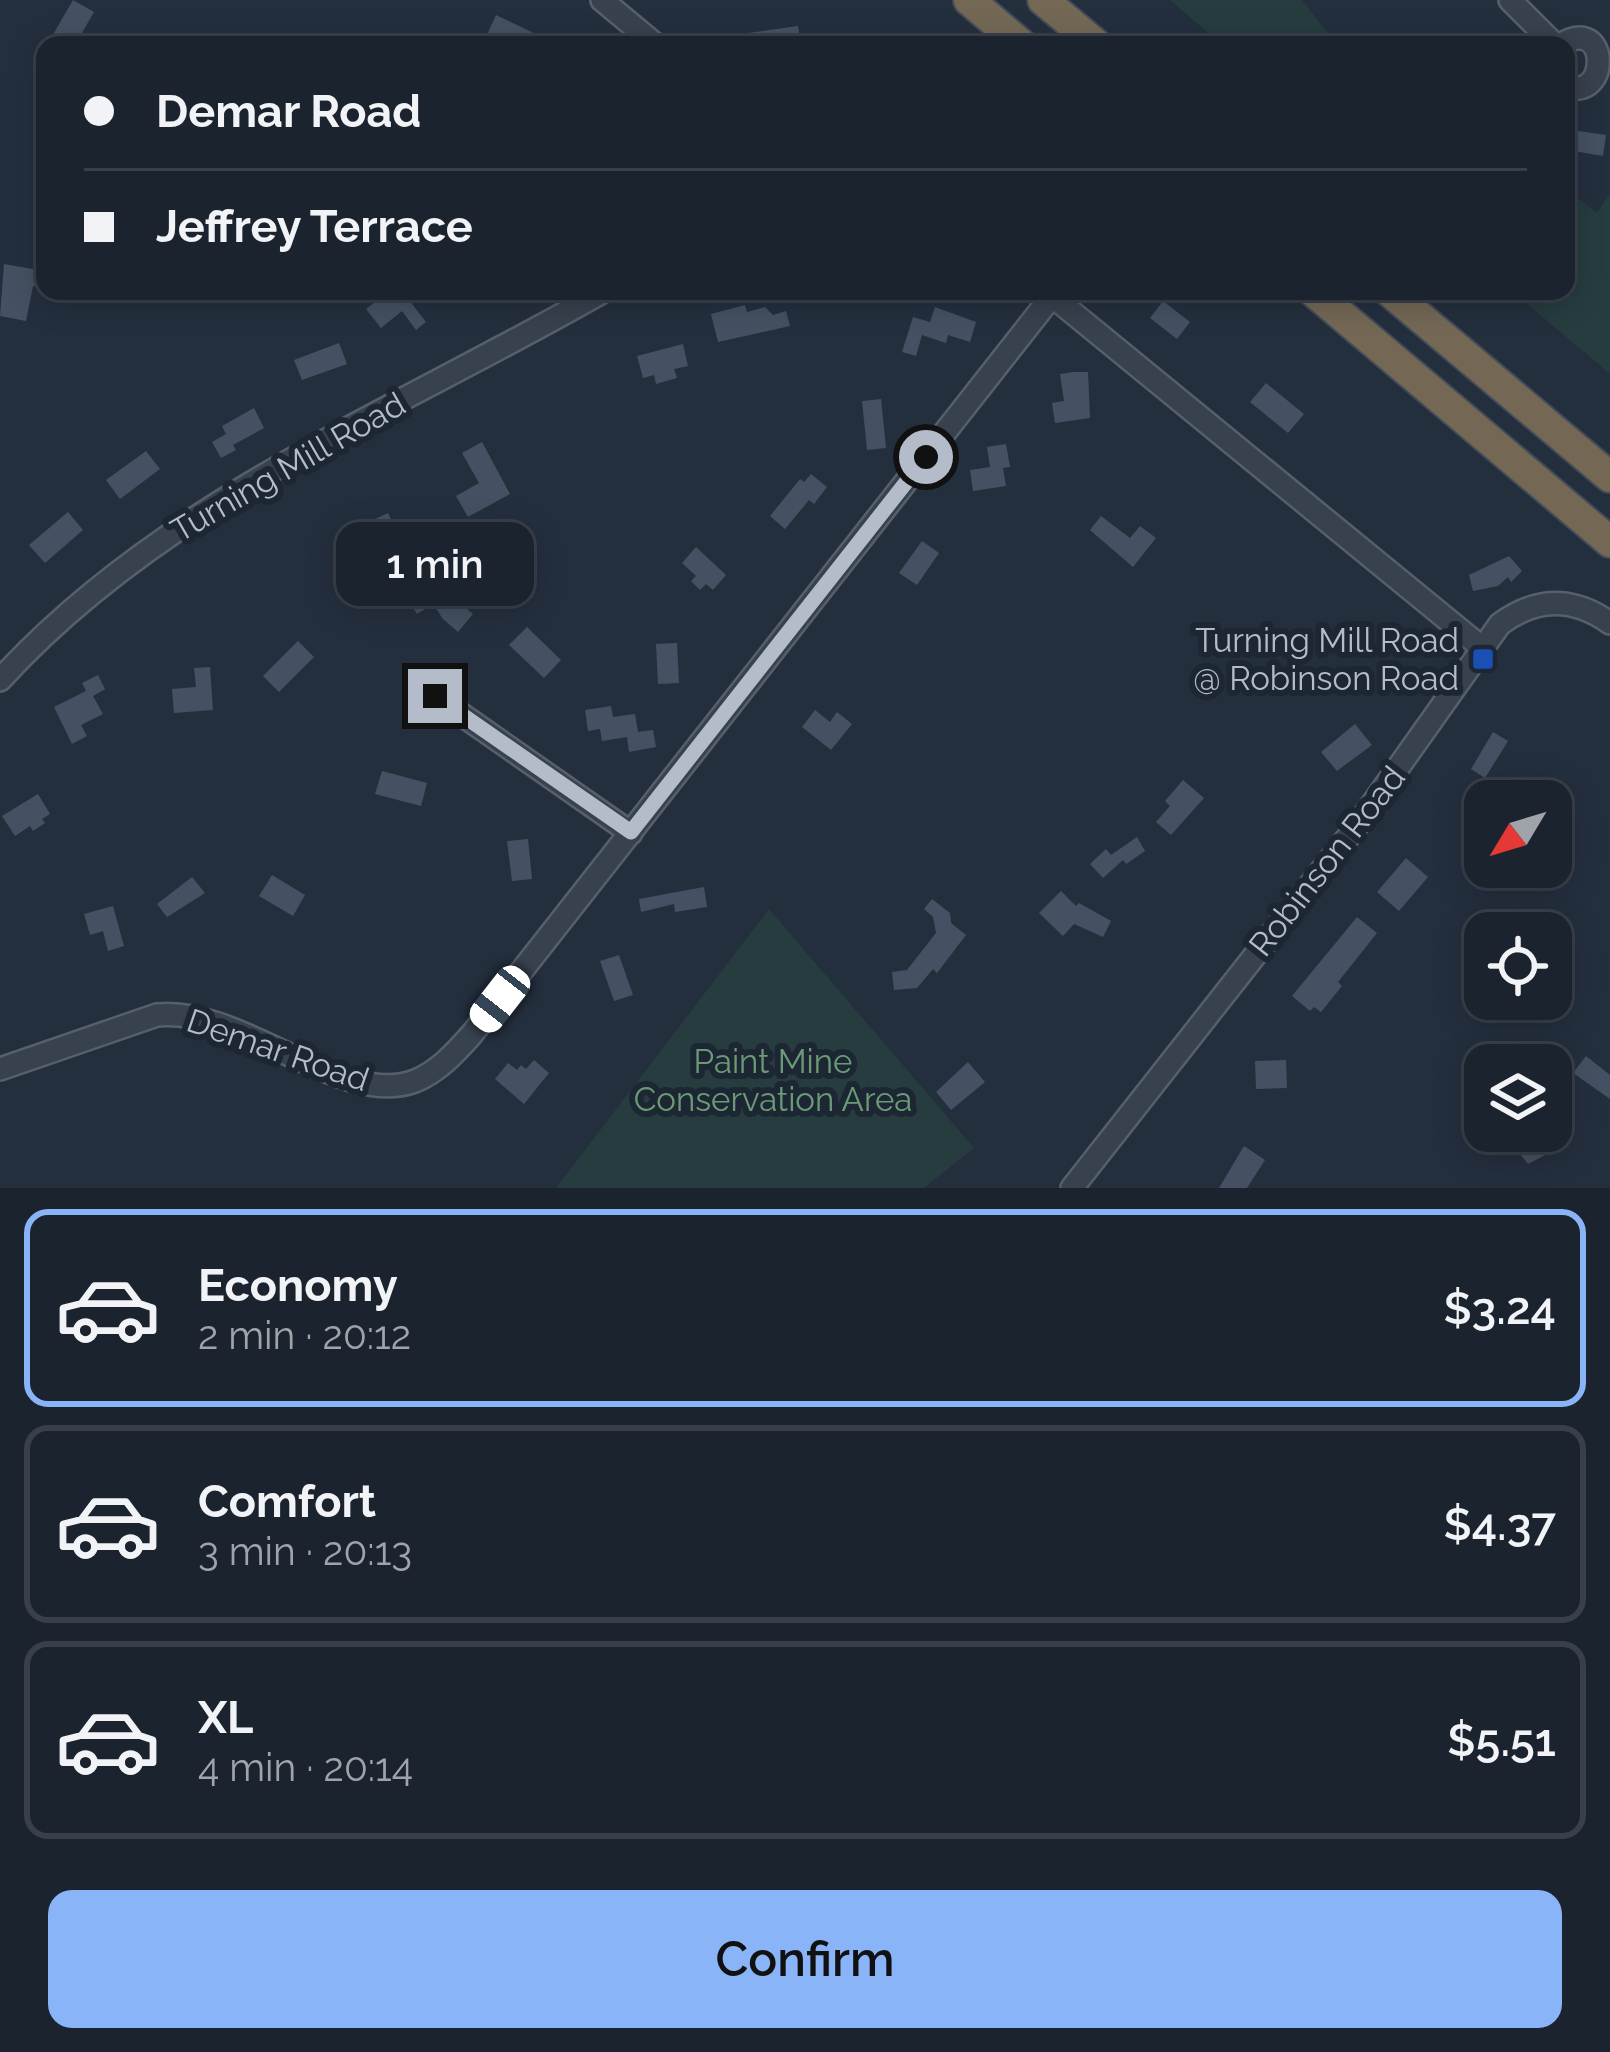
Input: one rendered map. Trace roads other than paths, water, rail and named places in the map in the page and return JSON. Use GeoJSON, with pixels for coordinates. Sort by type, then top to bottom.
{"type":"FeatureCollection","features":[{"type":"Feature","properties":{"kind":"highway"},"geometry":{"type":"LineString","coordinates":[[969,0],[1011,36]]}},
{"type":"Feature","properties":{"kind":"highway"},"geometry":{"type":"LineString","coordinates":[[1043,0],[1086,36]]}},
{"type":"Feature","properties":{"kind":"highway"},"geometry":{"type":"LineString","coordinates":[[1324,300],[1610,542]]}},
{"type":"Feature","properties":{"kind":"highway"},"geometry":{"type":"LineString","coordinates":[[1400,300],[1610,477]]}},
{"type":"Feature","properties":{"kind":"street"},"geometry":{"type":"LineString","coordinates":[[602,0],[645,36]]}},
{"type":"Feature","properties":{"kind":"street"},"geometry":{"type":"LineString","coordinates":[[1510,0],[1548,36]]}},
{"type":"Feature","properties":{"kind":"street"},"geometry":{"type":"LineString","coordinates":[[1575,39],[1597,46],[1604,59],[1602,74],[1592,85],[1575,88]]}},
{"type":"Feature","properties":{"kind":"street","name":"Turning Mill Road"},"geometry":{"type":"LineString","coordinates":[[0,680],[78,605],[175,530],[588,300]]}},
{"type":"Feature","properties":{"kind":"street","name":"Demar Road"},"geometry":{"type":"LineString","coordinates":[[0,1069],[174,1013],[205,1018],[364,1084],[388,1087],[418,1080],[444,1063],[631,832],[1044,300]]}},
{"type":"Feature","properties":{"kind":"street"},"geometry":{"type":"LineString","coordinates":[[1056,300],[1481,647]]}},
{"type":"Feature","properties":{"kind":"street","name":"Robinson Road"},"geometry":{"type":"LineString","coordinates":[[1072,1188],[1411,755],[1481,647],[1509,618],[1544,603],[1576,605],[1610,622]]}},
{"type":"Feature","properties":{"kind":"street"},"geometry":{"type":"LineString","coordinates":[[435,696],[631,832]]}},
{"type":"Feature","properties":{"kind":"place","name":"Turning Mill Road @ Robinson Road"},"geometry":{"type":"Point","coordinates":[1483,659]}},
{"type":"Feature","properties":{"kind":"park label","name":"Paint Mine Conservation Area"},"geometry":{"type":"Point","coordinates":[773,1080]}}]}
